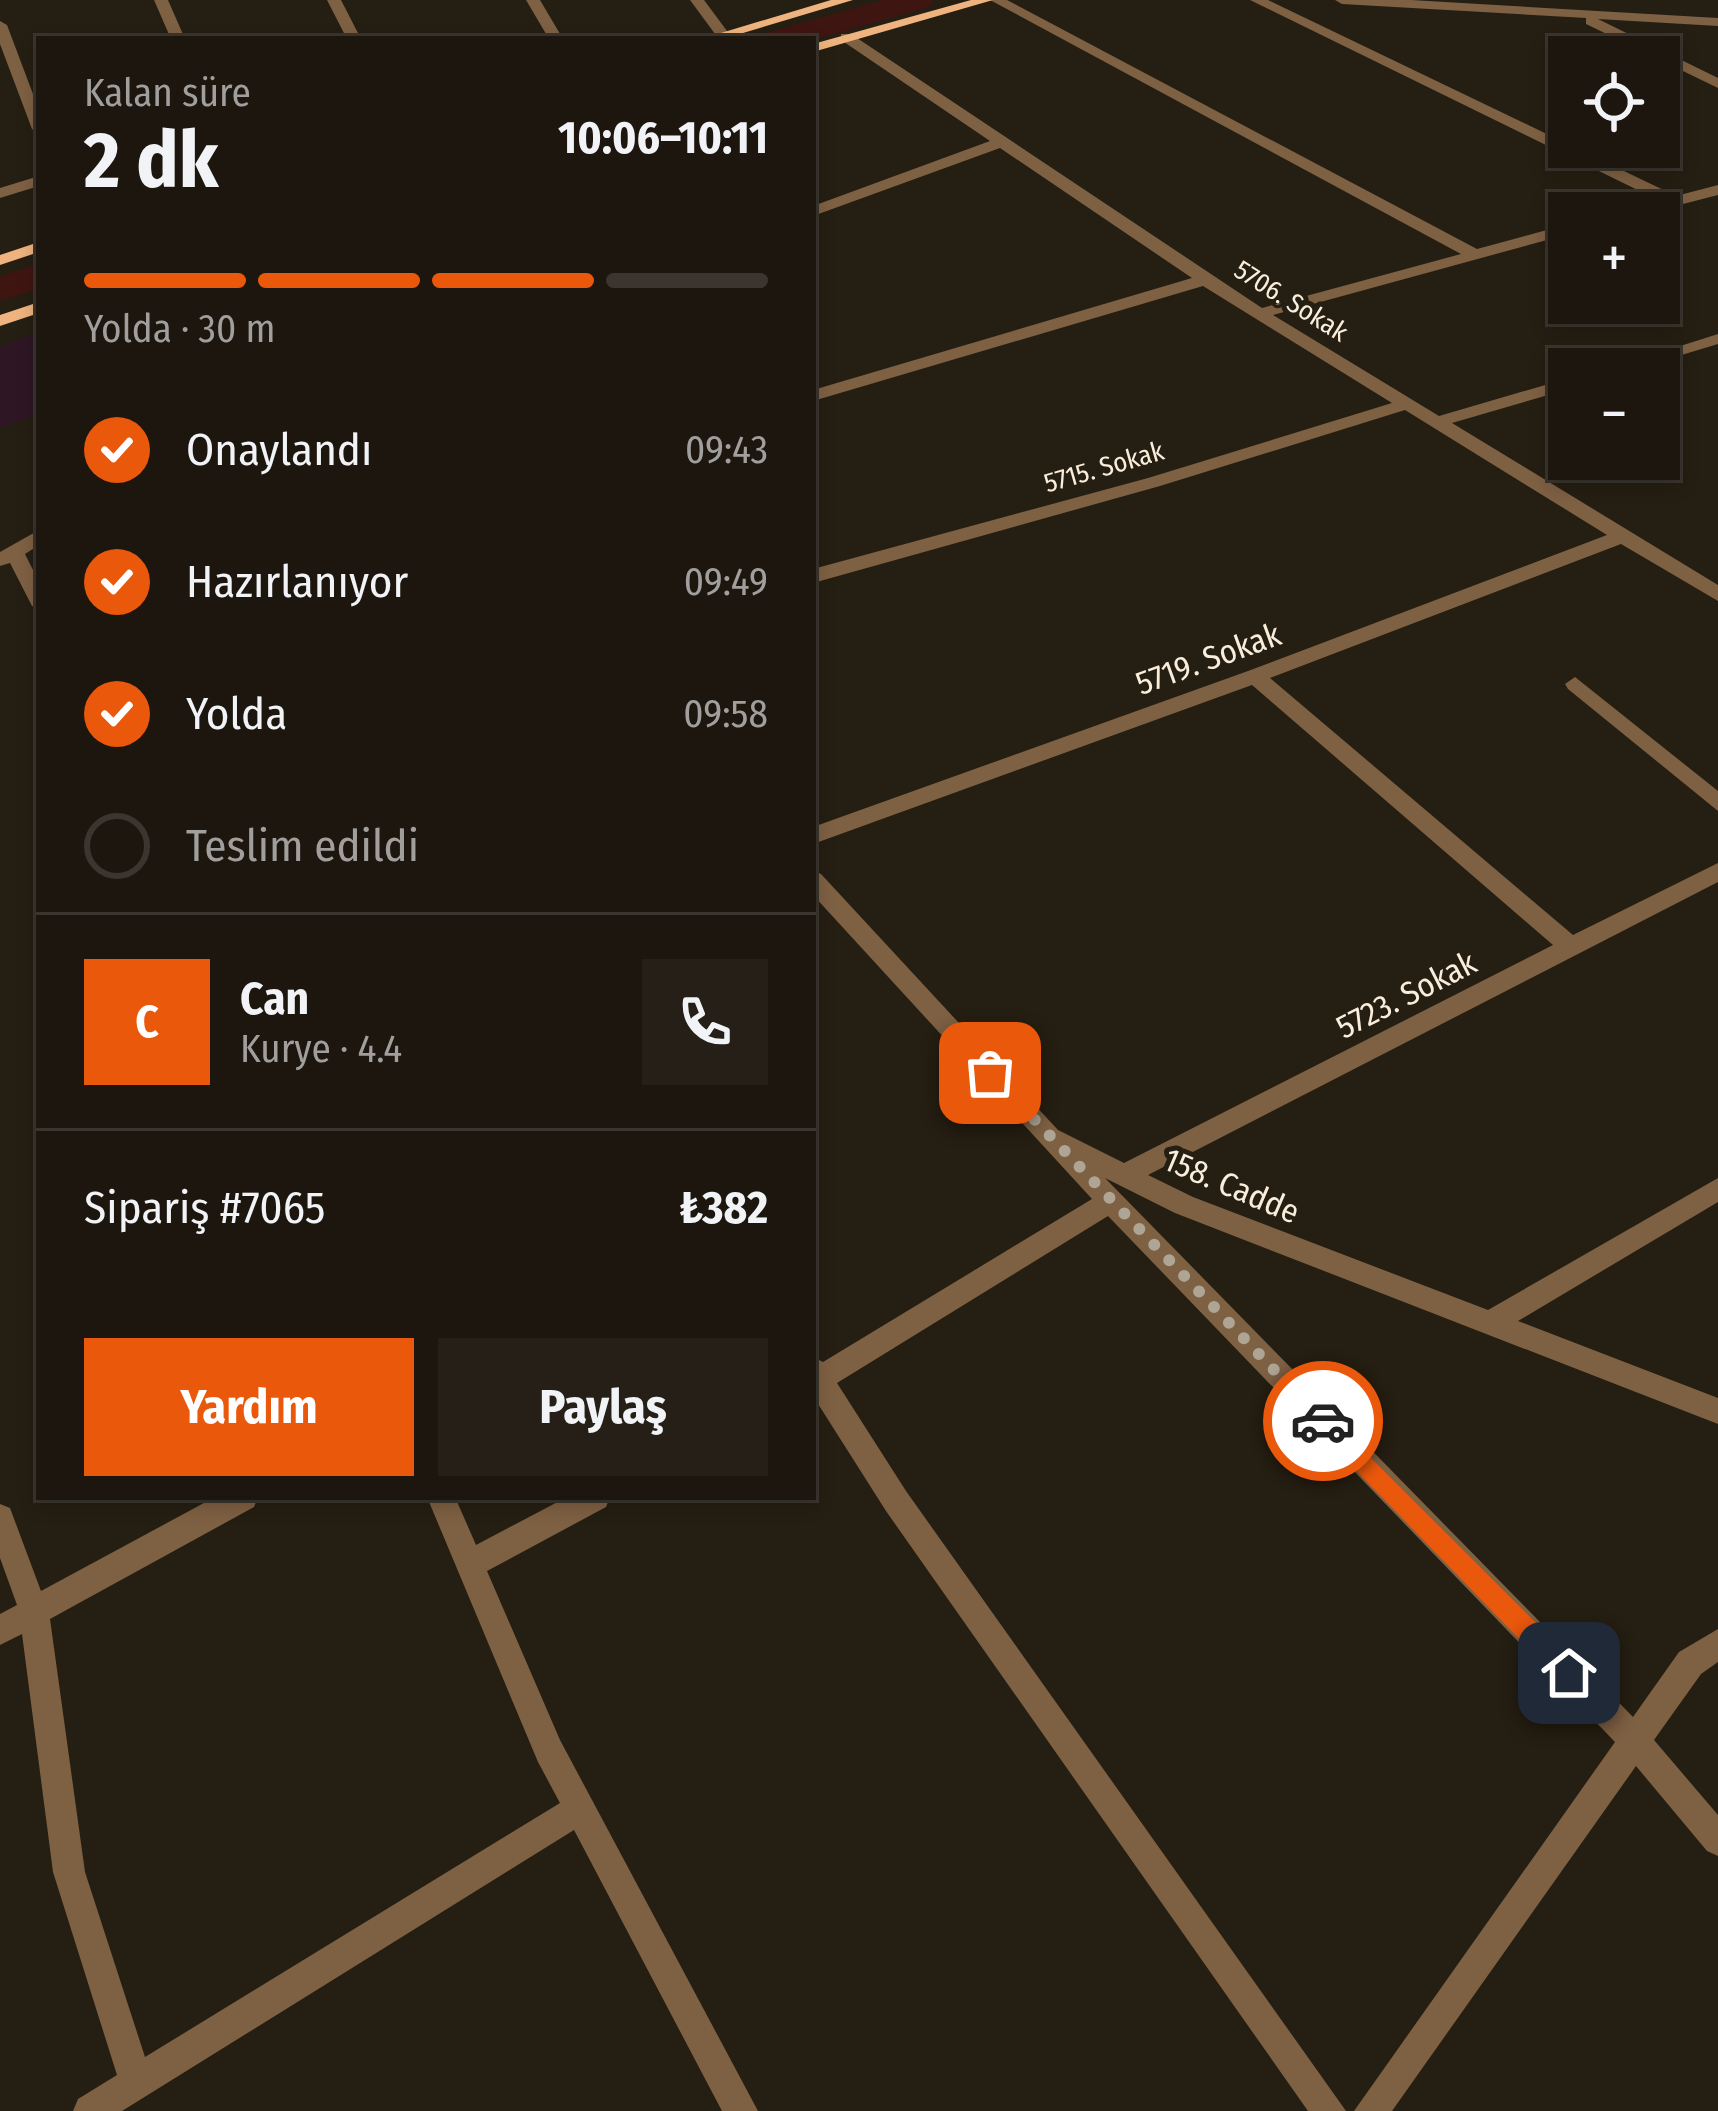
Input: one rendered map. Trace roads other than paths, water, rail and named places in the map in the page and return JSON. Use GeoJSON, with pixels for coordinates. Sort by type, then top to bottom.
{"type":"FeatureCollection","features":[{"type":"Feature","properties":{"kind":"street"},"geometry":{"type":"LineString","coordinates":[[161,0],[177,36]]}},
{"type":"Feature","properties":{"kind":"street"},"geometry":{"type":"LineString","coordinates":[[334,0],[352,36]]}},
{"type":"Feature","properties":{"kind":"street"},"geometry":{"type":"LineString","coordinates":[[532,0],[554,36]]}},
{"type":"Feature","properties":{"kind":"street"},"geometry":{"type":"LineString","coordinates":[[697,0],[715,36]]}},
{"type":"Feature","properties":{"kind":"street"},"geometry":{"type":"LineString","coordinates":[[720,36],[846,0]]}},
{"type":"Feature","properties":{"kind":"street"},"geometry":{"type":"LineString","coordinates":[[816,47],[986,0]]}},
{"type":"Feature","properties":{"kind":"street"},"geometry":{"type":"LineString","coordinates":[[997,0],[1475,255]]}},
{"type":"Feature","properties":{"kind":"street"},"geometry":{"type":"LineString","coordinates":[[1257,0],[1652,192]]}},
{"type":"Feature","properties":{"kind":"street"},"geometry":{"type":"LineString","coordinates":[[1342,0],[1718,22]]}},
{"type":"Feature","properties":{"kind":"street"},"geometry":{"type":"LineString","coordinates":[[822,7],[846,37]]}},
{"type":"Feature","properties":{"kind":"street"},"geometry":{"type":"LineString","coordinates":[[1578,14],[1718,84]]}},
{"type":"Feature","properties":{"kind":"street"},"geometry":{"type":"LineString","coordinates":[[0,25],[36,121]]}},
{"type":"Feature","properties":{"kind":"street","name":"5706. Sokak"},"geometry":{"type":"LineString","coordinates":[[846,37],[1204,280],[1718,594]]}},
{"type":"Feature","properties":{"kind":"street"},"geometry":{"type":"LineString","coordinates":[[0,85],[20,79]]}},
{"type":"Feature","properties":{"kind":"street"},"geometry":{"type":"LineString","coordinates":[[816,210],[1001,142]]}},
{"type":"Feature","properties":{"kind":"street"},"geometry":{"type":"LineString","coordinates":[[0,193],[36,182]]}},
{"type":"Feature","properties":{"kind":"street"},"geometry":{"type":"LineString","coordinates":[[1680,200],[1718,190]]}},
{"type":"Feature","properties":{"kind":"street"},"geometry":{"type":"LineString","coordinates":[[1259,314],[1548,236]]}},
{"type":"Feature","properties":{"kind":"street"},"geometry":{"type":"LineString","coordinates":[[0,260],[36,248]]}},
{"type":"Feature","properties":{"kind":"street"},"geometry":{"type":"LineString","coordinates":[[816,395],[1204,280]]}},
{"type":"Feature","properties":{"kind":"street"},"geometry":{"type":"LineString","coordinates":[[0,321],[36,308]]}},
{"type":"Feature","properties":{"kind":"street"},"geometry":{"type":"LineString","coordinates":[[1680,350],[1718,339]]}},
{"type":"Feature","properties":{"kind":"street"},"geometry":{"type":"LineString","coordinates":[[1437,422],[1548,389]]}},
{"type":"Feature","properties":{"kind":"street","name":"5715. Sokak"},"geometry":{"type":"LineString","coordinates":[[816,575],[1154,482],[1407,404]]}},
{"type":"Feature","properties":{"kind":"street","name":"5719. Sokak"},"geometry":{"type":"LineString","coordinates":[[816,835],[1623,536]]}},
{"type":"Feature","properties":{"kind":"street"},"geometry":{"type":"LineString","coordinates":[[36,538],[7,556],[36,597]]}},
{"type":"Feature","properties":{"kind":"street"},"geometry":{"type":"LineString","coordinates":[[1255,676],[1571,947]]}},
{"type":"Feature","properties":{"kind":"street"},"geometry":{"type":"LineString","coordinates":[[1575,684],[1718,802]]}},
{"type":"Feature","properties":{"kind":"street","name":"5723. Sokak"},"geometry":{"type":"LineString","coordinates":[[1124,1174],[1718,872]]}},
{"type":"Feature","properties":{"kind":"street","name":"158. Cadde"},"geometry":{"type":"LineString","coordinates":[[816,883],[1048,1138],[1184,1205],[1718,1412]]}},
{"type":"Feature","properties":{"kind":"street"},"geometry":{"type":"LineString","coordinates":[[1048,1138],[1634,1740],[1718,1840]]}},
{"type":"Feature","properties":{"kind":"street"},"geometry":{"type":"LineString","coordinates":[[1490,1324],[1718,1189]]}},
{"type":"Feature","properties":{"kind":"street"},"geometry":{"type":"LineString","coordinates":[[816,1377],[1110,1202]]}},
{"type":"Feature","properties":{"kind":"street"},"geometry":{"type":"LineString","coordinates":[[816,1380],[896,1501],[1329,2111]]}},
{"type":"Feature","properties":{"kind":"street"},"geometry":{"type":"LineString","coordinates":[[0,1630],[238,1500]]}},
{"type":"Feature","properties":{"kind":"street"},"geometry":{"type":"LineString","coordinates":[[443,1500],[549,1751],[741,2111]]}},
{"type":"Feature","properties":{"kind":"street"},"geometry":{"type":"LineString","coordinates":[[470,1564],[590,1500]]}},
{"type":"Feature","properties":{"kind":"street"},"geometry":{"type":"LineString","coordinates":[[0,1518],[34,1611],[69,1872],[136,2082]]}},
{"type":"Feature","properties":{"kind":"street"},"geometry":{"type":"LineString","coordinates":[[1371,2111],[1690,1663],[1718,1644]]}},
{"type":"Feature","properties":{"kind":"street"},"geometry":{"type":"LineString","coordinates":[[90,2111],[580,1808]]}},
{"type":"Feature","properties":{"kind":"waterway"},"geometry":{"type":"LineString","coordinates":[[792,36],[918,0]]}},
{"type":"Feature","properties":{"kind":"waterway"},"geometry":{"type":"LineString","coordinates":[[0,289],[36,277]]}}]}
